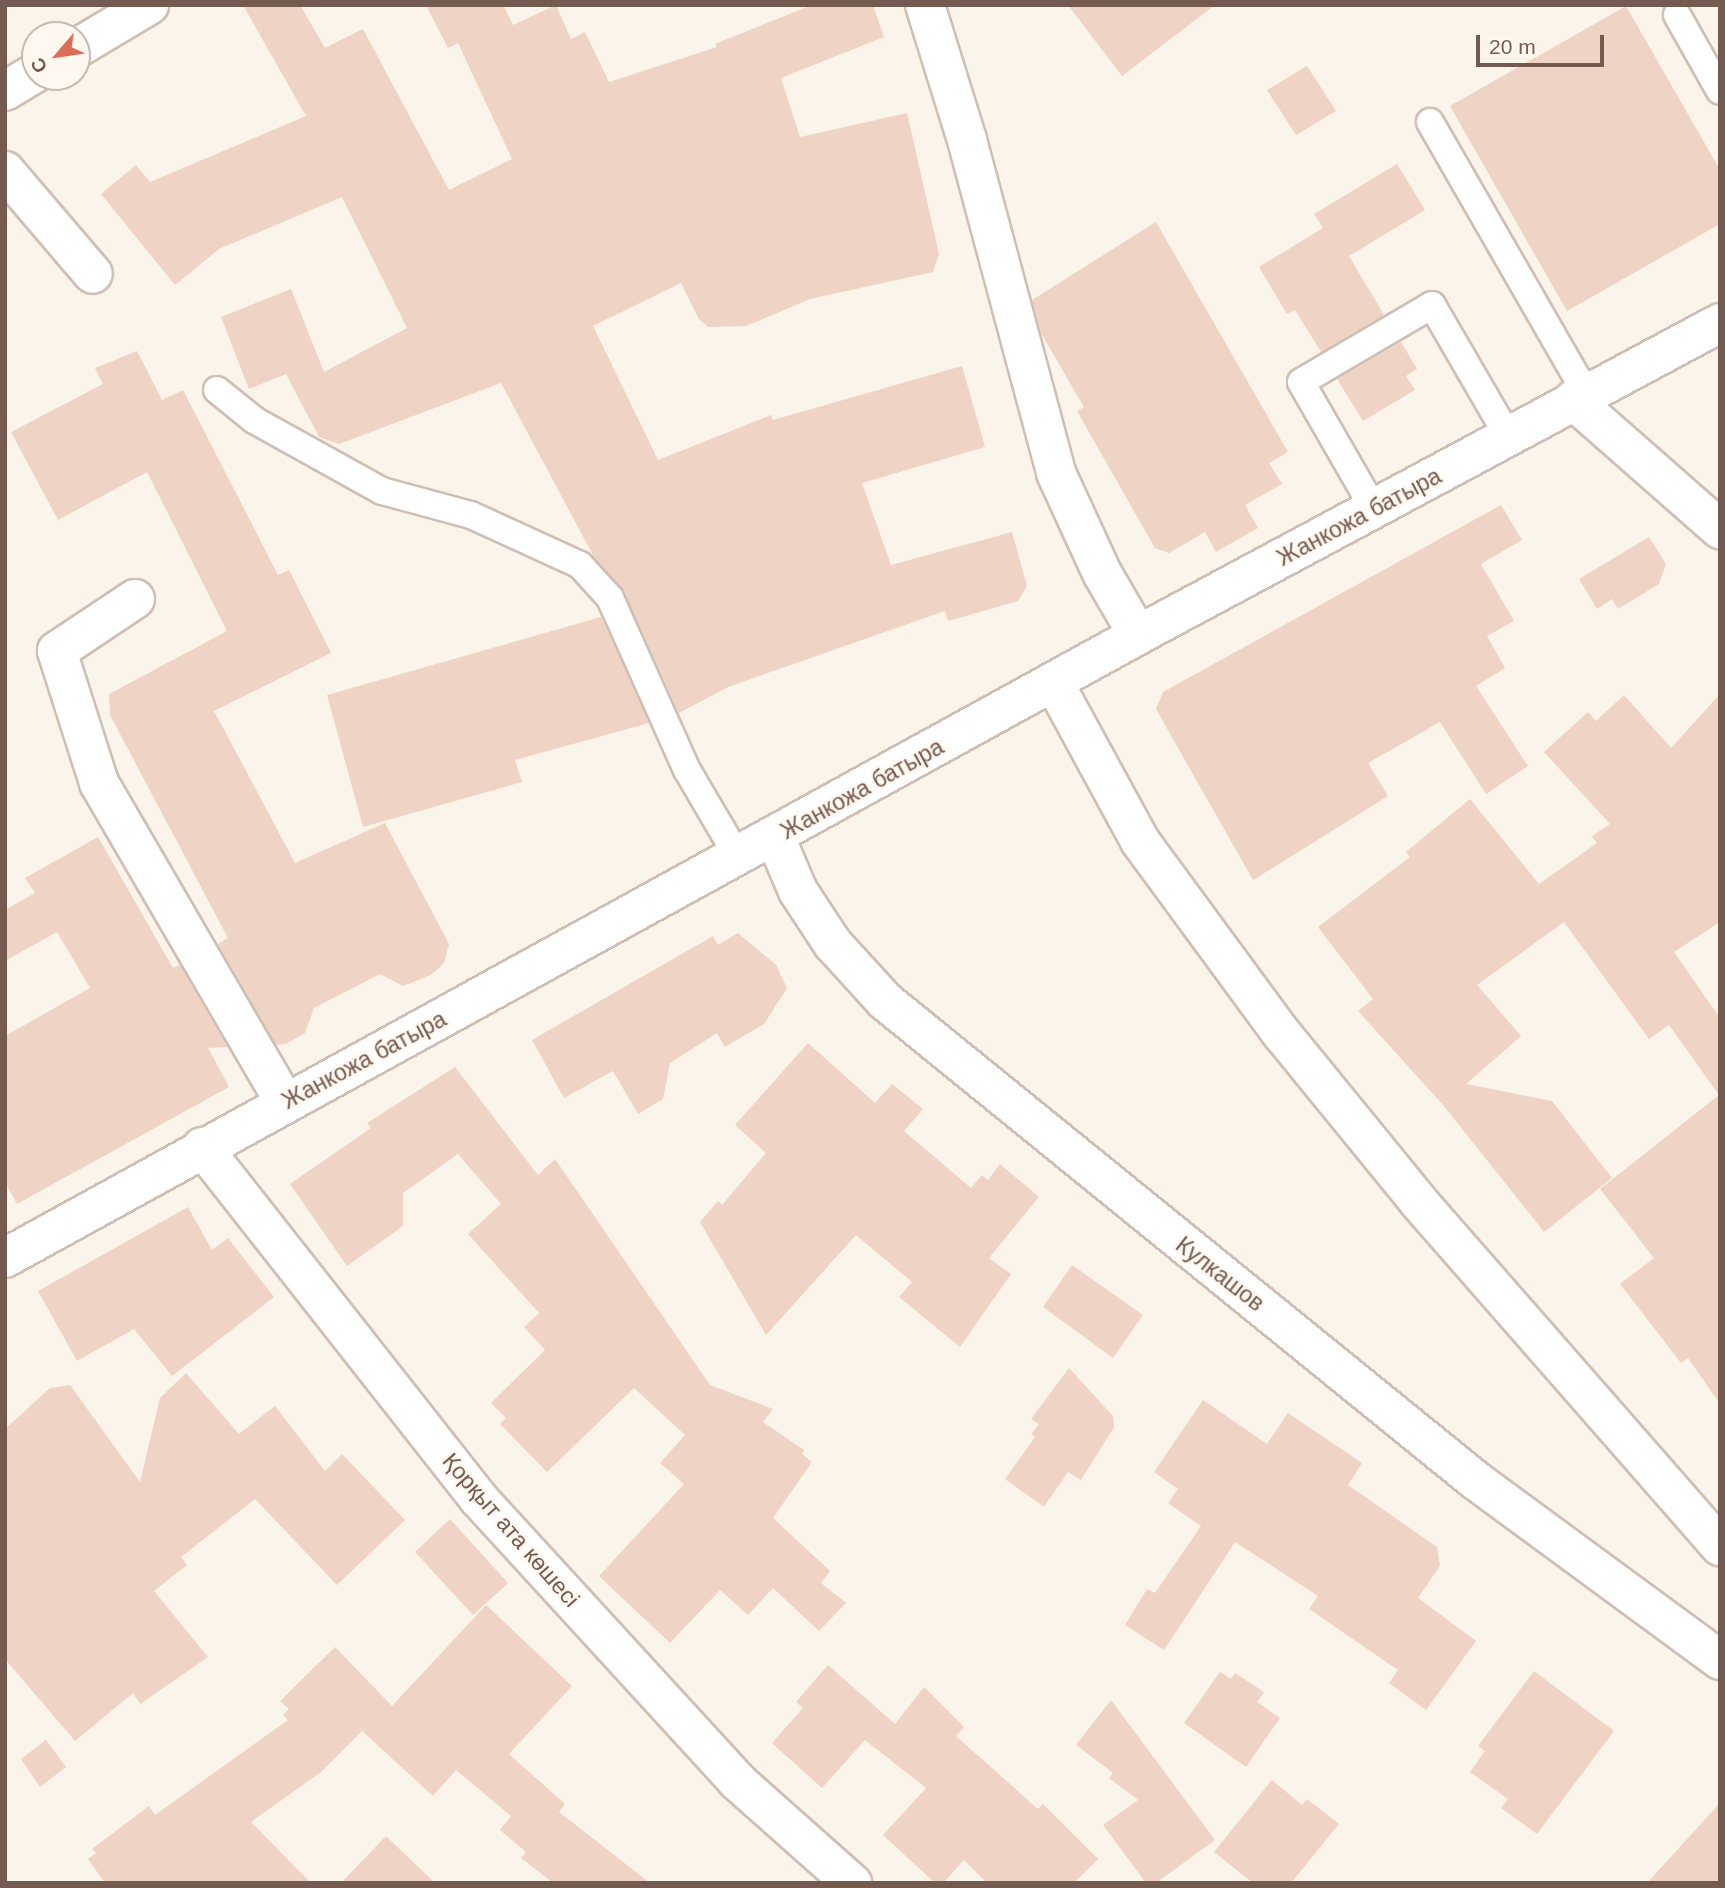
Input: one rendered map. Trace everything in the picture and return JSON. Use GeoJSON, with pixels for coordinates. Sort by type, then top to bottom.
{"type":"FeatureCollection","features":[{"type":"Feature","properties":{"kind":"street"},"geometry":{"type":"LineString","coordinates":[[91,40],[149,5]]}},
{"type":"Feature","properties":{"kind":"street"},"geometry":{"type":"LineString","coordinates":[[925,5],[967,140],[1056,472],[1102,573],[1138,635]]}},
{"type":"Feature","properties":{"kind":"street"},"geometry":{"type":"LineString","coordinates":[[5,91],[21,81]]}},
{"type":"Feature","properties":{"kind":"street"},"geometry":{"type":"LineString","coordinates":[[5,171],[93,274]]}},
{"type":"Feature","properties":{"kind":"street","name":"Жанкожа батыра"},"geometry":{"type":"LineString","coordinates":[[8,1251],[775,837],[1138,635],[1720,323]]}},
{"type":"Feature","properties":{"kind":"street"},"geometry":{"type":"LineString","coordinates":[[1580,397],[1720,529]]}},
{"type":"Feature","properties":{"kind":"street"},"geometry":{"type":"LineString","coordinates":[[135,599],[57,651],[99,783],[285,1102]]}},
{"type":"Feature","properties":{"kind":"street"},"geometry":{"type":"LineString","coordinates":[[1054,683],[1140,841],[1282,1034],[1418,1200],[1720,1546]]}},
{"type":"Feature","properties":{"kind":"street","name":"Кулкашов"},"geometry":{"type":"LineString","coordinates":[[775,837],[798,891],[833,944],[885,1002],[1475,1480],[1720,1660]]}},
{"type":"Feature","properties":{"kind":"street","name":"Қорқыт ата көшесі"},"geometry":{"type":"LineString","coordinates":[[202,1147],[478,1498],[737,1781],[852,1883]]}},
{"type":"Feature","properties":{"kind":"lane"},"geometry":{"type":"LineString","coordinates":[[1678,15],[1720,91]]}},
{"type":"Feature","properties":{"kind":"lane"},"geometry":{"type":"LineString","coordinates":[[1430,122],[1580,397]]}},
{"type":"Feature","properties":{"kind":"lane"},"geometry":{"type":"LineString","coordinates":[[1374,509],[1301,382],[1433,305],[1508,436]]}},
{"type":"Feature","properties":{"kind":"lane"},"geometry":{"type":"LineString","coordinates":[[217,390],[254,420],[382,491],[471,515],[580,565],[610,598],[687,770],[738,857]]}},
{"type":"Feature","properties":{"kind":"building"},"geometry":{"type":"Polygon","coordinates":[[[243,5],[300,5],[325,48],[363,29],[449,190],[512,159],[458,43],[448,48],[426,5],[503,5],[513,25],[556,5],[571,39],[585,32],[609,82],[717,47],[715,44],[812,5],[873,5],[884,37],[781,78],[800,137],[907,113],[939,254],[933,272],[810,299],[746,326],[708,327],[699,319],[681,283],[593,326],[658,460],[771,415],[773,420],[962,366],[985,447],[862,483],[891,565],[1012,532],[1027,586],[1018,601],[948,621],[945,611],[728,687],[679,713],[624,592],[594,557],[501,383],[339,444],[319,437],[286,374],[249,389],[221,317],[291,289],[324,372],[407,328],[342,197],[219,249],[175,285],[101,194],[136,165],[150,182],[306,116],[243,5]]]}},
{"type":"Feature","properties":{"kind":"building"},"geometry":{"type":"Polygon","coordinates":[[[1068,5],[1215,5],[1122,76],[1068,5]]]}},
{"type":"Feature","properties":{"kind":"building"},"geometry":{"type":"Polygon","coordinates":[[[1626,6],[1720,170],[1720,224],[1567,311],[1450,106],[1626,6]]]}},
{"type":"Feature","properties":{"kind":"building"},"geometry":{"type":"Polygon","coordinates":[[[1307,66],[1336,111],[1296,135],[1267,90],[1307,66]]]}},
{"type":"Feature","properties":{"kind":"building"},"geometry":{"type":"Polygon","coordinates":[[[1397,164],[1425,210],[1349,256],[1384,315],[1321,352],[1295,310],[1287,314],[1259,267],[1323,228],[1314,214],[1397,164]]]}},
{"type":"Feature","properties":{"kind":"building"},"geometry":{"type":"Polygon","coordinates":[[[1156,222],[1288,452],[1269,463],[1282,484],[1245,505],[1258,528],[1216,552],[1205,532],[1169,553],[1155,548],[1077,411],[1084,407],[1041,333],[1032,300],[1156,222]]]}},
{"type":"Feature","properties":{"kind":"building"},"geometry":{"type":"Polygon","coordinates":[[[1401,342],[1417,369],[1406,376],[1415,390],[1363,421],[1337,379],[1401,342]]]}},
{"type":"Feature","properties":{"kind":"building"},"geometry":{"type":"Polygon","coordinates":[[[137,351],[162,400],[183,390],[278,575],[289,570],[331,653],[214,711],[295,863],[385,823],[449,944],[444,963],[431,975],[403,986],[380,974],[314,1008],[305,1033],[286,1044],[276,1045],[218,944],[228,938],[110,715],[109,694],[227,631],[147,472],[58,520],[11,432],[103,384],[95,368],[137,351]]]}},
{"type":"Feature","properties":{"kind":"building"},"geometry":{"type":"Polygon","coordinates":[[[1501,505],[1522,540],[1481,564],[1514,621],[1487,636],[1505,668],[1476,686],[1528,766],[1486,794],[1440,722],[1368,763],[1388,796],[1253,880],[1156,709],[1163,692],[1501,505]]]}},
{"type":"Feature","properties":{"kind":"building"},"geometry":{"type":"Polygon","coordinates":[[[1649,537],[1666,564],[1659,584],[1618,609],[1612,599],[1597,609],[1579,579],[1649,537]]]}},
{"type":"Feature","properties":{"kind":"building"},"geometry":{"type":"Polygon","coordinates":[[[601,617],[649,723],[515,760],[522,782],[363,827],[327,695],[601,617]]]}},
{"type":"Feature","properties":{"kind":"building"},"geometry":{"type":"Polygon","coordinates":[[[1720,694],[1720,922],[1674,952],[1720,1018],[1720,1404],[1688,1358],[1681,1363],[1620,1284],[1654,1258],[1600,1189],[1719,1095],[1669,1025],[1649,1039],[1564,922],[1477,985],[1521,1036],[1466,1084],[1552,1101],[1612,1178],[1544,1232],[1443,1105],[1358,1011],[1373,999],[1318,927],[1410,857],[1406,852],[1470,799],[1539,884],[1597,843],[1592,836],[1610,824],[1544,752],[1588,712],[1596,721],[1624,695],[1671,748],[1720,694]]]}},
{"type":"Feature","properties":{"kind":"building"},"geometry":{"type":"Polygon","coordinates":[[[98,837],[173,968],[180,965],[227,1047],[208,1048],[229,1087],[17,1204],[5,1182],[5,1036],[90,988],[57,932],[5,961],[5,910],[35,893],[25,878],[98,837]]]}},
{"type":"Feature","properties":{"kind":"building"},"geometry":{"type":"Polygon","coordinates":[[[738,933],[776,965],[787,988],[764,1024],[725,1047],[717,1033],[670,1063],[663,1099],[638,1114],[613,1071],[564,1098],[532,1040],[713,936],[718,945],[738,933]]]}},
{"type":"Feature","properties":{"kind":"building"},"geometry":{"type":"Polygon","coordinates":[[[808,1043],[875,1103],[892,1084],[923,1109],[904,1131],[971,1188],[982,1175],[988,1180],[1000,1164],[1039,1197],[989,1258],[1011,1274],[960,1347],[899,1297],[912,1282],[856,1235],[766,1335],[700,1222],[718,1201],[722,1205],[766,1153],[735,1125],[808,1043]]]}},
{"type":"Feature","properties":{"kind":"building"},"geometry":{"type":"Polygon","coordinates":[[[455,1067],[538,1175],[555,1159],[710,1385],[773,1409],[763,1422],[804,1450],[802,1454],[812,1462],[773,1518],[830,1571],[821,1583],[846,1603],[819,1631],[773,1588],[748,1615],[720,1590],[670,1643],[599,1576],[684,1484],[660,1463],[685,1435],[634,1388],[547,1472],[500,1424],[506,1418],[491,1403],[545,1350],[524,1327],[539,1313],[468,1234],[501,1204],[458,1154],[403,1193],[403,1226],[347,1266],[290,1184],[371,1128],[367,1123],[455,1067]]]}},
{"type":"Feature","properties":{"kind":"building"},"geometry":{"type":"Polygon","coordinates":[[[188,1207],[212,1250],[228,1238],[274,1297],[172,1376],[134,1329],[77,1361],[38,1291],[188,1207]]]}},
{"type":"Feature","properties":{"kind":"building"},"geometry":{"type":"Polygon","coordinates":[[[1072,1265],[1143,1315],[1113,1358],[1043,1307],[1072,1265]]]}},
{"type":"Feature","properties":{"kind":"building"},"geometry":{"type":"Polygon","coordinates":[[[1069,1368],[1113,1416],[1114,1427],[1081,1480],[1068,1472],[1044,1507],[1005,1479],[1035,1437],[1031,1434],[1039,1424],[1031,1419],[1069,1368]]]}},
{"type":"Feature","properties":{"kind":"building"},"geometry":{"type":"Polygon","coordinates":[[[186,1373],[239,1434],[275,1406],[325,1471],[342,1454],[405,1520],[337,1585],[255,1499],[181,1557],[187,1565],[154,1591],[208,1657],[140,1704],[133,1693],[75,1741],[5,1659],[5,1429],[50,1388],[70,1385],[140,1482],[160,1398],[186,1373]]]}},
{"type":"Feature","properties":{"kind":"building"},"geometry":{"type":"Polygon","coordinates":[[[1203,1400],[1267,1444],[1288,1413],[1362,1463],[1348,1485],[1437,1547],[1440,1566],[1418,1598],[1476,1641],[1426,1710],[1389,1683],[1398,1670],[1309,1609],[1318,1596],[1235,1542],[1164,1650],[1125,1625],[1147,1589],[1155,1593],[1201,1526],[1168,1503],[1178,1489],[1154,1472],[1203,1400]]]}},
{"type":"Feature","properties":{"kind":"building"},"geometry":{"type":"Polygon","coordinates":[[[450,1519],[508,1583],[473,1615],[415,1552],[450,1519]]]}},
{"type":"Feature","properties":{"kind":"building"},"geometry":{"type":"Polygon","coordinates":[[[486,1605],[572,1686],[509,1754],[565,1804],[559,1812],[650,1883],[553,1883],[521,1858],[526,1852],[500,1830],[511,1816],[456,1770],[433,1796],[362,1731],[321,1772],[251,1822],[311,1883],[105,1883],[88,1859],[96,1853],[92,1849],[149,1806],[155,1815],[288,1720],[283,1715],[289,1709],[280,1701],[335,1647],[392,1706],[486,1605]]]}},
{"type":"Feature","properties":{"kind":"building"},"geometry":{"type":"Polygon","coordinates":[[[828,1665],[895,1724],[924,1687],[964,1727],[956,1736],[1038,1809],[1043,1804],[1098,1859],[1074,1883],[987,1883],[964,1860],[943,1883],[935,1883],[883,1835],[926,1788],[865,1740],[822,1788],[772,1743],[803,1708],[796,1702],[828,1665]]]}},
{"type":"Feature","properties":{"kind":"building"},"geometry":{"type":"Polygon","coordinates":[[[1534,1671],[1614,1731],[1537,1834],[1501,1808],[1508,1799],[1470,1772],[1485,1751],[1478,1746],[1534,1671]]]}},
{"type":"Feature","properties":{"kind":"building"},"geometry":{"type":"Polygon","coordinates":[[[1220,1672],[1231,1679],[1235,1673],[1264,1692],[1257,1702],[1280,1718],[1246,1767],[1184,1723],[1220,1672]]]}},
{"type":"Feature","properties":{"kind":"building"},"geometry":{"type":"Polygon","coordinates":[[[1111,1700],[1215,1840],[1156,1883],[1146,1883],[1103,1825],[1138,1800],[1109,1778],[1113,1773],[1076,1745],[1111,1700]]]}},
{"type":"Feature","properties":{"kind":"building"},"geometry":{"type":"Polygon","coordinates":[[[46,1740],[66,1767],[40,1787],[21,1759],[46,1740]]]}},
{"type":"Feature","properties":{"kind":"building"},"geometry":{"type":"Polygon","coordinates":[[[1272,1780],[1302,1805],[1307,1799],[1339,1824],[1291,1883],[1253,1883],[1214,1852],[1272,1780]]]}},
{"type":"Feature","properties":{"kind":"building"},"geometry":{"type":"Polygon","coordinates":[[[1720,1803],[1720,1883],[1647,1883],[1720,1803]]]}},
{"type":"Feature","properties":{"kind":"building"},"geometry":{"type":"Polygon","coordinates":[[[386,1836],[435,1883],[341,1883],[386,1836]]]}}]}
